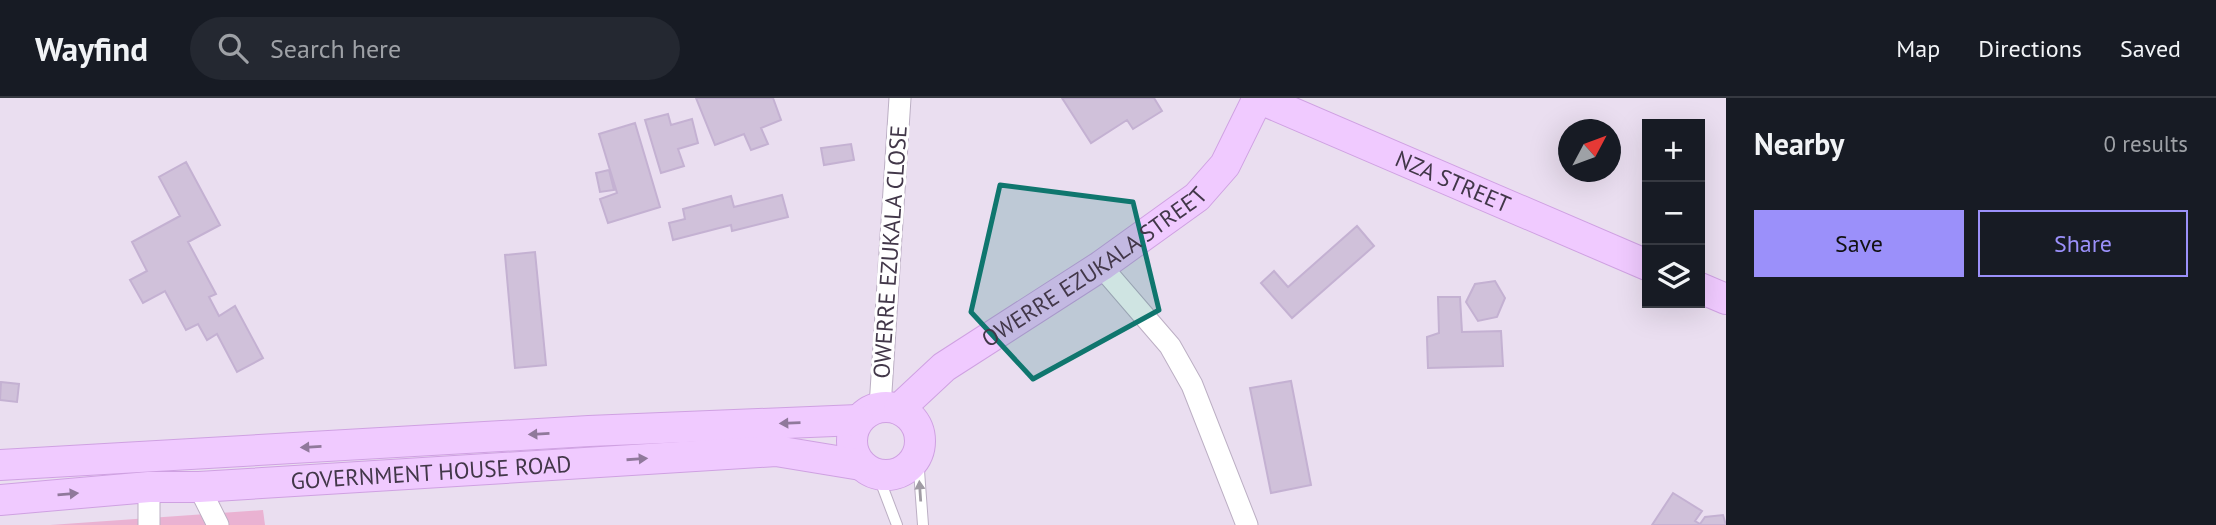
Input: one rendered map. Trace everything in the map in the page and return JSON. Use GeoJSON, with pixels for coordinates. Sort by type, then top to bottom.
{"type":"FeatureCollection","features":[{"type":"Feature","properties":{"kind":"street","name":"OWERRE EZUKALA CLOSE"},"geometry":{"type":"LineString","coordinates":[[879,412],[900,98]]}},
{"type":"Feature","properties":{"kind":"street","name":"OWERRE EZUKALA STREET"},"geometry":{"type":"LineString","coordinates":[[879,412],[1101,266],[1209,186],[1225,165],[1258,98]]}},
{"type":"Feature","properties":{"kind":"street","name":"NZA STREET"},"geometry":{"type":"LineString","coordinates":[[1258,98],[1642,263]]}},
{"type":"Feature","properties":{"kind":"street"},"geometry":{"type":"LineString","coordinates":[[1101,266],[1175,356],[1192,385],[1247,525]]}},
{"type":"Feature","properties":{"kind":"street"},"geometry":{"type":"LineString","coordinates":[[1705,290],[1726,299]]}},
{"type":"Feature","properties":{"kind":"street","name":"GOVERNMENT HOUSE ROAD"},"geometry":{"type":"LineString","coordinates":[[0,465],[879,412]]}},
{"type":"Feature","properties":{"kind":"street"},"geometry":{"type":"LineString","coordinates":[[879,412],[911,417],[919,429],[921,443],[918,457],[901,473],[870,470],[852,448],[854,429],[879,412]]}},
{"type":"Feature","properties":{"kind":"street"},"geometry":{"type":"LineString","coordinates":[[589,431],[590,462]]}},
{"type":"Feature","properties":{"kind":"street","name":"GOVERNMENT HOUSE ROAD"},"geometry":{"type":"LineString","coordinates":[[0,500],[149,487],[199,487],[776,451],[870,470]]}},
{"type":"Feature","properties":{"kind":"street"},"geometry":{"type":"LineString","coordinates":[[149,487],[149,525]]}},
{"type":"Feature","properties":{"kind":"street"},"geometry":{"type":"LineString","coordinates":[[199,487],[218,525]]}},
{"type":"Feature","properties":{"kind":"lane"},"geometry":{"type":"LineString","coordinates":[[918,457],[923,525]]}},
{"type":"Feature","properties":{"kind":"lane"},"geometry":{"type":"LineString","coordinates":[[870,470],[897,525]]}},
{"type":"Feature","properties":{"kind":"highlighted area"},"geometry":{"type":"Polygon","coordinates":[[[1000,185],[1133,202],[1159,310],[1033,379],[971,312],[1000,185]]]}},
{"type":"Feature","properties":{"kind":"shaded area"},"geometry":{"type":"Polygon","coordinates":[[[0,98],[1726,98],[1726,525],[0,525],[0,98]]]}},
{"type":"Feature","properties":{"kind":"shaded area"},"geometry":{"type":"Polygon","coordinates":[[[263,510],[265,525],[50,525],[263,510]]]}},
{"type":"Feature","properties":{"kind":"building"},"geometry":{"type":"Polygon","coordinates":[[[696,98],[773,98],[781,120],[761,128],[768,144],[751,150],[744,134],[715,145],[696,98]]]}},
{"type":"Feature","properties":{"kind":"building"},"geometry":{"type":"Polygon","coordinates":[[[1062,98],[1154,98],[1162,111],[1133,129],[1127,120],[1091,143],[1062,98]]]}},
{"type":"Feature","properties":{"kind":"building"},"geometry":{"type":"Polygon","coordinates":[[[668,114],[671,125],[692,119],[698,143],[678,149],[684,166],[661,173],[645,120],[668,114]]]}},
{"type":"Feature","properties":{"kind":"building"},"geometry":{"type":"Polygon","coordinates":[[[635,123],[660,207],[608,223],[600,199],[617,193],[599,134],[635,123]]]}},
{"type":"Feature","properties":{"kind":"building"},"geometry":{"type":"Polygon","coordinates":[[[851,144],[854,160],[824,165],[821,148],[851,144]]]}},
{"type":"Feature","properties":{"kind":"building"},"geometry":{"type":"Polygon","coordinates":[[[186,162],[220,225],[188,242],[216,294],[209,297],[219,316],[235,306],[263,358],[237,372],[217,334],[207,340],[198,324],[186,330],[165,291],[143,303],[130,280],[147,271],[132,242],[180,216],[159,177],[186,162]]]}},
{"type":"Feature","properties":{"kind":"building"},"geometry":{"type":"Polygon","coordinates":[[[609,170],[614,190],[600,192],[596,173],[609,170]]]}},
{"type":"Feature","properties":{"kind":"building"},"geometry":{"type":"Polygon","coordinates":[[[782,195],[788,217],[732,231],[731,225],[673,240],[669,223],[685,219],[683,209],[731,196],[734,207],[782,195]]]}},
{"type":"Feature","properties":{"kind":"building"},"geometry":{"type":"Polygon","coordinates":[[[1357,226],[1374,246],[1292,318],[1261,283],[1274,271],[1288,287],[1357,226]]]}},
{"type":"Feature","properties":{"kind":"building"},"geometry":{"type":"Polygon","coordinates":[[[535,252],[546,365],[515,368],[505,255],[535,252]]]}},
{"type":"Feature","properties":{"kind":"building"},"geometry":{"type":"Polygon","coordinates":[[[1495,281],[1505,298],[1497,317],[1478,321],[1466,302],[1475,284],[1495,281]]]}},
{"type":"Feature","properties":{"kind":"building"},"geometry":{"type":"Polygon","coordinates":[[[1438,297],[1460,297],[1462,332],[1501,331],[1503,366],[1428,368],[1427,337],[1439,333],[1438,297]]]}},
{"type":"Feature","properties":{"kind":"building"},"geometry":{"type":"Polygon","coordinates":[[[1291,381],[1311,485],[1271,493],[1250,388],[1291,381]]]}},
{"type":"Feature","properties":{"kind":"building"},"geometry":{"type":"Polygon","coordinates":[[[1,382],[19,384],[17,402],[0,400],[1,382]]]}},
{"type":"Feature","properties":{"kind":"building"},"geometry":{"type":"Polygon","coordinates":[[[1673,493],[1702,511],[1695,521],[1700,524],[1705,517],[1723,515],[1726,525],[1652,525],[1673,493]]]}}]}
